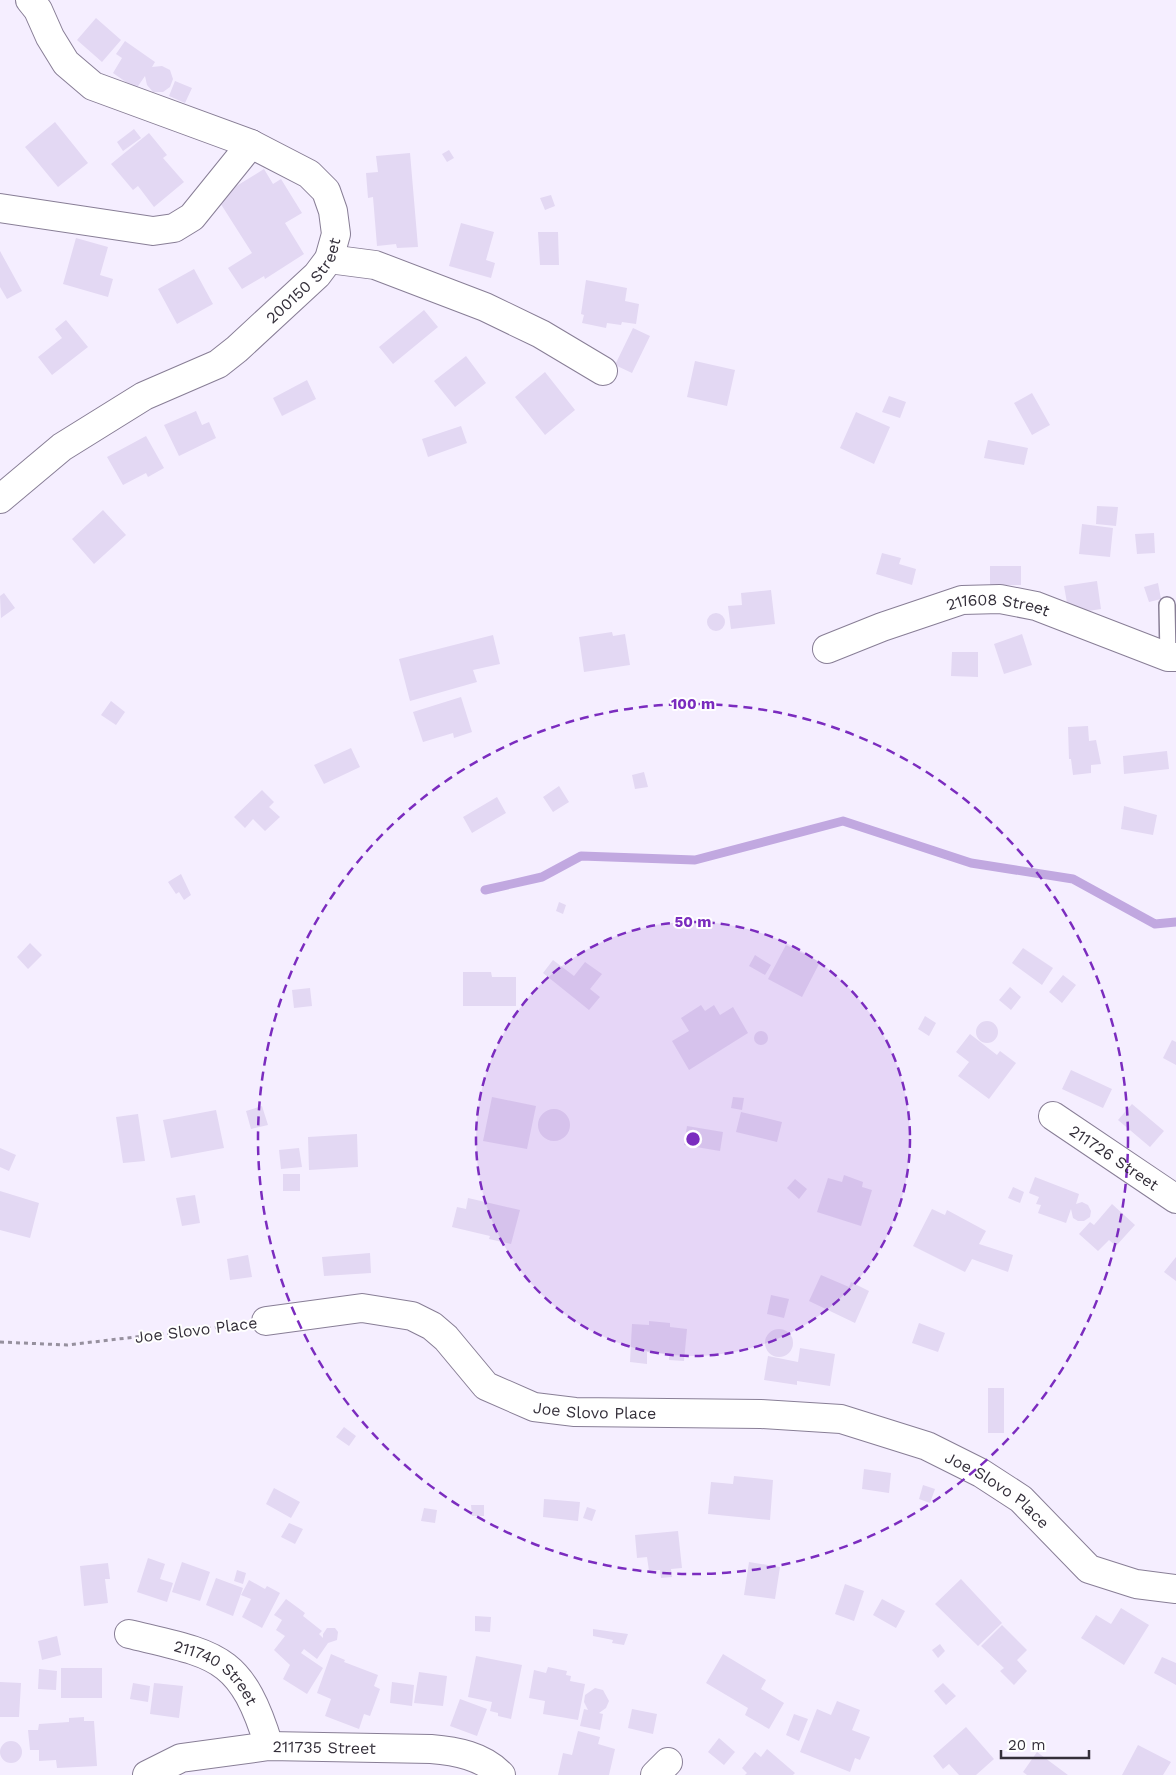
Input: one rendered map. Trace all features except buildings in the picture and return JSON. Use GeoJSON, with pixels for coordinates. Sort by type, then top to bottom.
{"type":"FeatureCollection","features":[{"type":"Feature","properties":{"kind":"street","name":"200150 Street"},"geometry":{"type":"LineString","coordinates":[[0,499],[62,448],[144,396],[218,364],[285,306],[317,275],[329,259],[336,234],[333,211],[326,191],[309,174],[251,144],[93,86],[66,63],[50,37],[38,10],[30,0]]}},
{"type":"Feature","properties":{"kind":"street"},"geometry":{"type":"LineString","coordinates":[[0,208],[153,231],[174,228],[192,217],[251,144]]}},
{"type":"Feature","properties":{"kind":"street"},"geometry":{"type":"LineString","coordinates":[[329,259],[375,265],[476,304],[540,334],[603,371]]}},
{"type":"Feature","properties":{"kind":"street","name":"211608 Street"},"geometry":{"type":"LineString","coordinates":[[827,649],[882,627],[962,600],[1000,599],[1036,606],[1172,657]]}},
{"type":"Feature","properties":{"kind":"street","name":"211726 Street"},"geometry":{"type":"LineString","coordinates":[[1053,1116],[1176,1200]]}},
{"type":"Feature","properties":{"kind":"street","name":"Joe Slovo Place"},"geometry":{"type":"LineString","coordinates":[[266,1321],[362,1308],[412,1316],[432,1326],[446,1338],[486,1386],[534,1407],[574,1412],[761,1414],[841,1418],[927,1446],[981,1474],[1021,1498],[1088,1569],[1136,1584],[1176,1589]]}},
{"type":"Feature","properties":{"kind":"street","name":"211740 Street"},"geometry":{"type":"LineString","coordinates":[[129,1634],[184,1647],[211,1656],[230,1669],[245,1686],[258,1710],[268,1746]]}},
{"type":"Feature","properties":{"kind":"street","name":"211735 Street"},"geometry":{"type":"LineString","coordinates":[[147,1775],[181,1758],[268,1746],[456,1751],[476,1759],[501,1775]]}},
{"type":"Feature","properties":{"kind":"lane","name":"211608 Street"},"geometry":{"type":"LineString","coordinates":[[1167,605],[1172,657]]}},
{"type":"Feature","properties":{"kind":"path","name":"Joe Slovo Place"},"geometry":{"type":"LineString","coordinates":[[0,1342],[67,1345],[266,1321]]}},
{"type":"Feature","properties":{"kind":"waterway"},"geometry":{"type":"LineString","coordinates":[[485,890],[542,877],[581,856],[695,860],[843,821],[971,863],[1073,879],[1155,924],[1176,922]]}}]}
